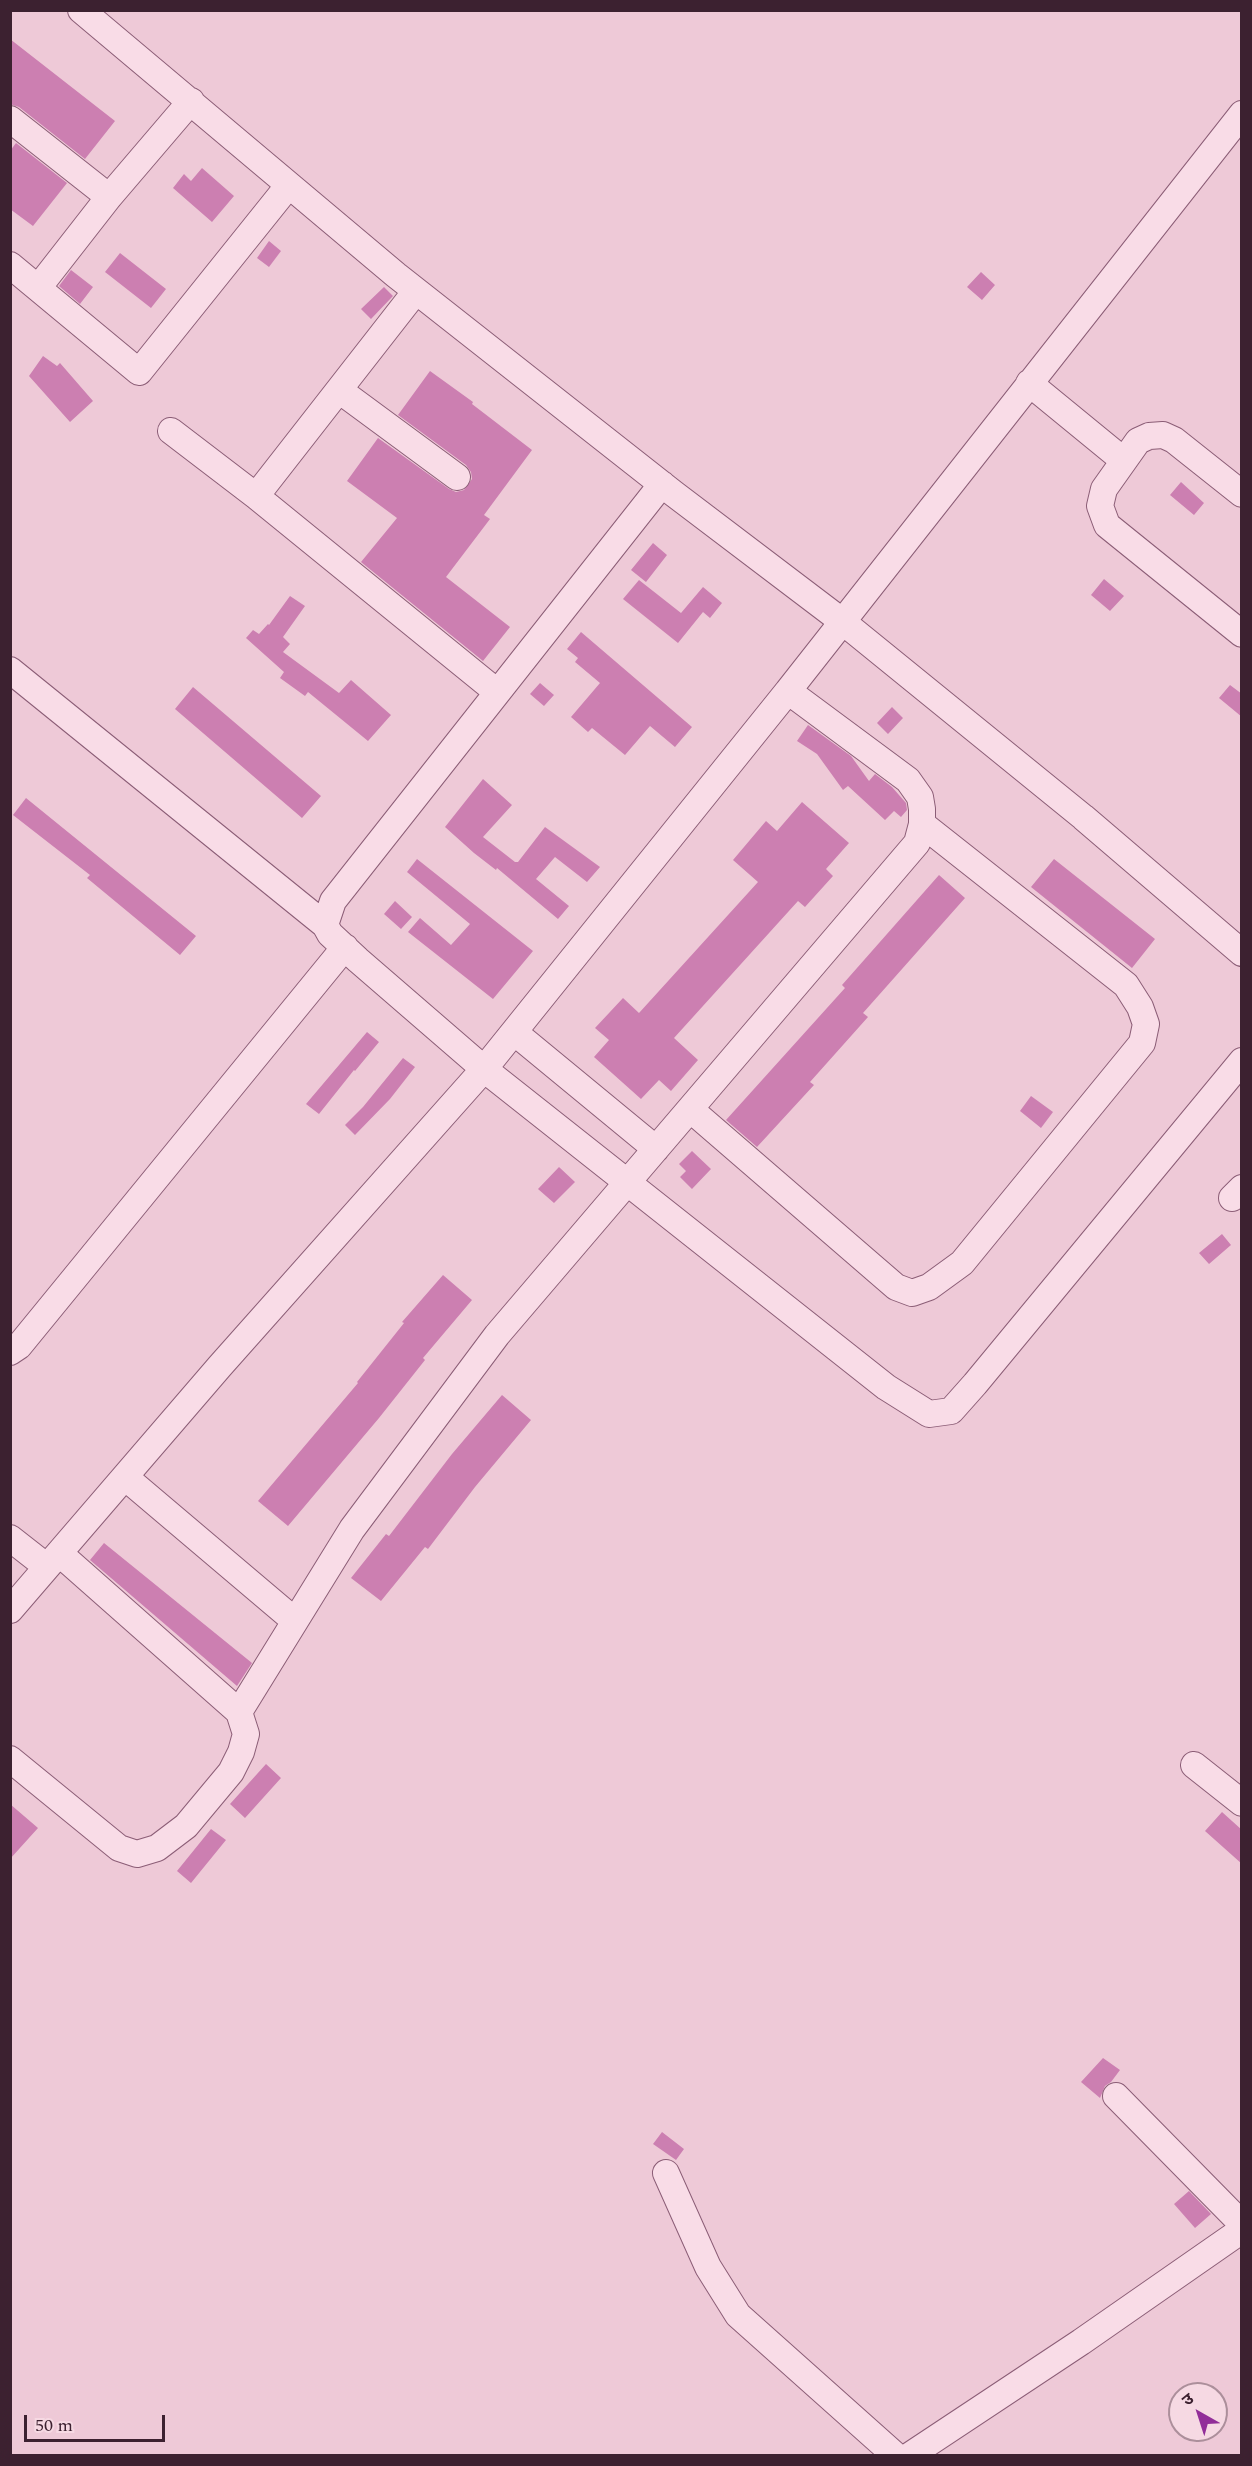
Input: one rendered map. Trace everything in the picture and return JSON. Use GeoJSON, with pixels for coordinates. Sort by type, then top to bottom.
{"type":"FeatureCollection","features":[{"type":"Feature","properties":{"kind":"street"},"geometry":{"type":"LineString","coordinates":[[81,10],[416,291],[662,484],[843,622],[1083,817],[1242,953]]}},
{"type":"Feature","properties":{"kind":"street"},"geometry":{"type":"LineString","coordinates":[[38,288],[110,197],[191,101]]}},
{"type":"Feature","properties":{"kind":"street"},"geometry":{"type":"LineString","coordinates":[[10,1610],[484,1069],[843,622],[1242,114]]}},
{"type":"Feature","properties":{"kind":"street"},"geometry":{"type":"LineString","coordinates":[[10,119],[110,197]]}},
{"type":"Feature","properties":{"kind":"street"},"geometry":{"type":"LineString","coordinates":[[10,265],[138,372],[289,185]]}},
{"type":"Feature","properties":{"kind":"street"},"geometry":{"type":"LineString","coordinates":[[256,496],[416,291]]}},
{"type":"Feature","properties":{"kind":"street"},"geometry":{"type":"LineString","coordinates":[[1029,383],[1124,460]]}},
{"type":"Feature","properties":{"kind":"street"},"geometry":{"type":"LineString","coordinates":[[339,390],[457,477]]}},
{"type":"Feature","properties":{"kind":"street"},"geometry":{"type":"LineString","coordinates":[[171,431],[256,496],[497,692]]}},
{"type":"Feature","properties":{"kind":"street"},"geometry":{"type":"LineString","coordinates":[[1242,494],[1174,440],[1163,435],[1149,436],[1138,441],[1124,460],[1104,489],[1100,506],[1107,525],[1242,634]]}},
{"type":"Feature","properties":{"kind":"street"},"geometry":{"type":"LineString","coordinates":[[325,925],[333,901],[662,484]]}},
{"type":"Feature","properties":{"kind":"street"},"geometry":{"type":"LineString","coordinates":[[10,670],[325,925],[330,934],[484,1069],[886,1387],[929,1414],[951,1411],[975,1384],[1242,1061]]}},
{"type":"Feature","properties":{"kind":"street"},"geometry":{"type":"LineString","coordinates":[[239,1712],[352,1529],[497,1335],[917,843],[922,824],[920,796],[908,780],[788,691]]}},
{"type":"Feature","properties":{"kind":"street"},"geometry":{"type":"LineString","coordinates":[[690,1109],[896,1287],[912,1293],[929,1287],[962,1263],[1142,1043],[1146,1024],[1140,1007],[1126,985],[922,824]]}},
{"type":"Feature","properties":{"kind":"street"},"geometry":{"type":"LineString","coordinates":[[10,1352],[19,1346],[34,1328],[345,947]]}},
{"type":"Feature","properties":{"kind":"street"},"geometry":{"type":"LineString","coordinates":[[514,1032],[656,1149]]}},
{"type":"Feature","properties":{"kind":"street"},"geometry":{"type":"LineString","coordinates":[[125,1477],[295,1621]]}},
{"type":"Feature","properties":{"kind":"street"},"geometry":{"type":"LineString","coordinates":[[10,1538],[53,1560],[239,1712],[246,1734],[231,1773],[186,1826],[157,1848],[137,1854],[119,1848],[10,1759]]}},
{"type":"Feature","properties":{"kind":"street"},"geometry":{"type":"LineString","coordinates":[[1194,1765],[1242,1803]]}},
{"type":"Feature","properties":{"kind":"street"},"geometry":{"type":"LineString","coordinates":[[1116,2096],[1242,2224]]}},
{"type":"Feature","properties":{"kind":"street"},"geometry":{"type":"LineString","coordinates":[[666,2173],[708,2267],[738,2315],[896,2456]]}},
{"type":"Feature","properties":{"kind":"street"},"geometry":{"type":"LineString","coordinates":[[909,2456],[1081,2342],[1242,2230]]}},
{"type":"Feature","properties":{"kind":"building"},"geometry":{"type":"Polygon","coordinates":[[[10,39],[115,121],[85,159],[19,107],[10,104],[10,39]]]}},
{"type":"Feature","properties":{"kind":"building"},"geometry":{"type":"Polygon","coordinates":[[[16,143],[67,183],[33,226],[10,209],[10,151],[16,143]]]}},
{"type":"Feature","properties":{"kind":"building"},"geometry":{"type":"Polygon","coordinates":[[[202,168],[234,196],[212,222],[173,188],[184,174],[191,181],[202,168]]]}},
{"type":"Feature","properties":{"kind":"building"},"geometry":{"type":"Polygon","coordinates":[[[269,241],[281,251],[269,267],[257,258],[269,241]]]}},
{"type":"Feature","properties":{"kind":"building"},"geometry":{"type":"Polygon","coordinates":[[[120,253],[166,289],[151,308],[105,272],[120,253]]]}},
{"type":"Feature","properties":{"kind":"building"},"geometry":{"type":"Polygon","coordinates":[[[71,270],[93,287],[80,304],[59,286],[71,270]]]}},
{"type":"Feature","properties":{"kind":"building"},"geometry":{"type":"Polygon","coordinates":[[[981,272],[995,285],[982,300],[967,287],[981,272]]]}},
{"type":"Feature","properties":{"kind":"building"},"geometry":{"type":"Polygon","coordinates":[[[384,287],[393,296],[371,319],[361,309],[384,287]]]}},
{"type":"Feature","properties":{"kind":"building"},"geometry":{"type":"Polygon","coordinates":[[[43,356],[57,366],[60,363],[93,401],[70,422],[29,376],[43,356]]]}},
{"type":"Feature","properties":{"kind":"building"},"geometry":{"type":"Polygon","coordinates":[[[430,371],[473,402],[472,404],[532,450],[484,515],[490,519],[446,577],[510,627],[483,661],[361,562],[397,518],[347,481],[378,438],[449,489],[456,492],[464,490],[472,479],[471,472],[466,465],[398,415],[430,371]]]}},
{"type":"Feature","properties":{"kind":"building"},"geometry":{"type":"Polygon","coordinates":[[[1181,482],[1204,503],[1194,515],[1170,495],[1181,482]]]}},
{"type":"Feature","properties":{"kind":"building"},"geometry":{"type":"Polygon","coordinates":[[[653,543],[667,555],[646,582],[631,570],[653,543]]]}},
{"type":"Feature","properties":{"kind":"building"},"geometry":{"type":"Polygon","coordinates":[[[1104,579],[1124,596],[1110,611],[1091,595],[1104,579]]]}},
{"type":"Feature","properties":{"kind":"building"},"geometry":{"type":"Polygon","coordinates":[[[639,580],[681,613],[703,587],[722,603],[710,618],[703,612],[678,643],[623,599],[639,580]]]}},
{"type":"Feature","properties":{"kind":"building"},"geometry":{"type":"Polygon","coordinates":[[[290,596],[305,606],[283,637],[290,644],[283,652],[339,693],[351,680],[391,715],[368,741],[308,692],[305,696],[280,678],[284,672],[246,638],[253,630],[259,634],[269,625],[290,596]]]}},
{"type":"Feature","properties":{"kind":"building"},"geometry":{"type":"Polygon","coordinates":[[[581,632],[692,727],[675,747],[650,726],[625,755],[592,728],[588,732],[571,717],[600,683],[575,662],[578,658],[567,649],[581,632]]]}},
{"type":"Feature","properties":{"kind":"building"},"geometry":{"type":"Polygon","coordinates":[[[540,683],[554,695],[544,706],[530,694],[540,683]]]}},
{"type":"Feature","properties":{"kind":"building"},"geometry":{"type":"Polygon","coordinates":[[[1230,685],[1242,694],[1242,717],[1219,698],[1230,685]]]}},
{"type":"Feature","properties":{"kind":"building"},"geometry":{"type":"Polygon","coordinates":[[[193,687],[321,796],[302,818],[175,709],[193,687]]]}},
{"type":"Feature","properties":{"kind":"building"},"geometry":{"type":"Polygon","coordinates":[[[892,707],[903,718],[888,734],[877,723],[892,707]]]}},
{"type":"Feature","properties":{"kind":"building"},"geometry":{"type":"Polygon","coordinates":[[[808,725],[851,756],[869,781],[875,774],[892,787],[906,803],[907,810],[901,817],[894,811],[885,820],[848,786],[843,790],[817,754],[797,741],[808,725]]]}},
{"type":"Feature","properties":{"kind":"building"},"geometry":{"type":"Polygon","coordinates":[[[483,779],[512,805],[483,837],[515,862],[518,862],[545,827],[600,867],[587,882],[555,857],[536,879],[569,906],[558,919],[497,868],[496,870],[474,853],[445,827],[483,779]]]}},
{"type":"Feature","properties":{"kind":"building"},"geometry":{"type":"Polygon","coordinates":[[[26,798],[196,936],[180,955],[87,878],[90,875],[13,815],[26,798]]]}},
{"type":"Feature","properties":{"kind":"building"},"geometry":{"type":"Polygon","coordinates":[[[802,802],[849,843],[826,869],[833,876],[805,907],[798,901],[674,1038],[698,1060],[671,1091],[659,1080],[641,1099],[594,1057],[609,1040],[595,1028],[623,998],[639,1013],[758,882],[733,860],[766,821],[777,831],[802,802]]]}},
{"type":"Feature","properties":{"kind":"building"},"geometry":{"type":"Polygon","coordinates":[[[417,859],[533,951],[493,999],[408,932],[420,918],[451,945],[470,924],[407,872],[417,859]]]}},
{"type":"Feature","properties":{"kind":"building"},"geometry":{"type":"Polygon","coordinates":[[[1054,859],[1155,939],[1132,968],[1031,887],[1054,859]]]}},
{"type":"Feature","properties":{"kind":"building"},"geometry":{"type":"Polygon","coordinates":[[[939,875],[965,898],[863,1013],[868,1017],[810,1082],[814,1085],[757,1147],[726,1120],[845,988],[842,985],[939,875]]]}},
{"type":"Feature","properties":{"kind":"building"},"geometry":{"type":"Polygon","coordinates":[[[395,901],[412,917],[401,929],[384,914],[395,901]]]}},
{"type":"Feature","properties":{"kind":"building"},"geometry":{"type":"Polygon","coordinates":[[[367,1032],[379,1042],[319,1114],[306,1104],[367,1032]]]}},
{"type":"Feature","properties":{"kind":"building"},"geometry":{"type":"Polygon","coordinates":[[[403,1058],[415,1067],[390,1099],[355,1135],[345,1125],[363,1107],[403,1058]]]}},
{"type":"Feature","properties":{"kind":"building"},"geometry":{"type":"Polygon","coordinates":[[[1031,1096],[1053,1112],[1041,1128],[1020,1111],[1031,1096]]]}},
{"type":"Feature","properties":{"kind":"building"},"geometry":{"type":"Polygon","coordinates":[[[692,1151],[711,1169],[692,1189],[680,1177],[686,1171],[679,1164],[692,1151]]]}},
{"type":"Feature","properties":{"kind":"building"},"geometry":{"type":"Polygon","coordinates":[[[559,1167],[575,1182],[554,1203],[538,1189],[559,1167]]]}},
{"type":"Feature","properties":{"kind":"building"},"geometry":{"type":"Polygon","coordinates":[[[1222,1234],[1231,1245],[1209,1264],[1199,1253],[1222,1234]]]}},
{"type":"Feature","properties":{"kind":"building"},"geometry":{"type":"Polygon","coordinates":[[[443,1275],[472,1300],[423,1358],[425,1360],[379,1418],[288,1526],[258,1501],[358,1383],[404,1323],[402,1322],[443,1275]]]}},
{"type":"Feature","properties":{"kind":"building"},"geometry":{"type":"Polygon","coordinates":[[[502,1395],[531,1420],[475,1487],[428,1549],[425,1547],[381,1601],[351,1578],[386,1534],[389,1536],[452,1454],[502,1395]]]}},
{"type":"Feature","properties":{"kind":"building"},"geometry":{"type":"Polygon","coordinates":[[[104,1543],[252,1663],[237,1686],[90,1560],[104,1543]]]}},
{"type":"Feature","properties":{"kind":"building"},"geometry":{"type":"Polygon","coordinates":[[[266,1764],[281,1778],[245,1818],[230,1804],[266,1764]]]}},
{"type":"Feature","properties":{"kind":"building"},"geometry":{"type":"Polygon","coordinates":[[[10,1804],[38,1828],[10,1859],[10,1804]]]}},
{"type":"Feature","properties":{"kind":"building"},"geometry":{"type":"Polygon","coordinates":[[[1222,1812],[1242,1830],[1242,1864],[1205,1831],[1222,1812]]]}},
{"type":"Feature","properties":{"kind":"building"},"geometry":{"type":"Polygon","coordinates":[[[211,1829],[226,1840],[191,1883],[177,1871],[211,1829]]]}},
{"type":"Feature","properties":{"kind":"building"},"geometry":{"type":"Polygon","coordinates":[[[1103,2058],[1120,2070],[1105,2086],[1100,2098],[1081,2082],[1103,2058]]]}},
{"type":"Feature","properties":{"kind":"building"},"geometry":{"type":"Polygon","coordinates":[[[662,2132],[684,2149],[676,2160],[653,2144],[662,2132]]]}},
{"type":"Feature","properties":{"kind":"building"},"geometry":{"type":"Polygon","coordinates":[[[1189,2191],[1211,2214],[1195,2228],[1174,2204],[1189,2191]]]}}]}
